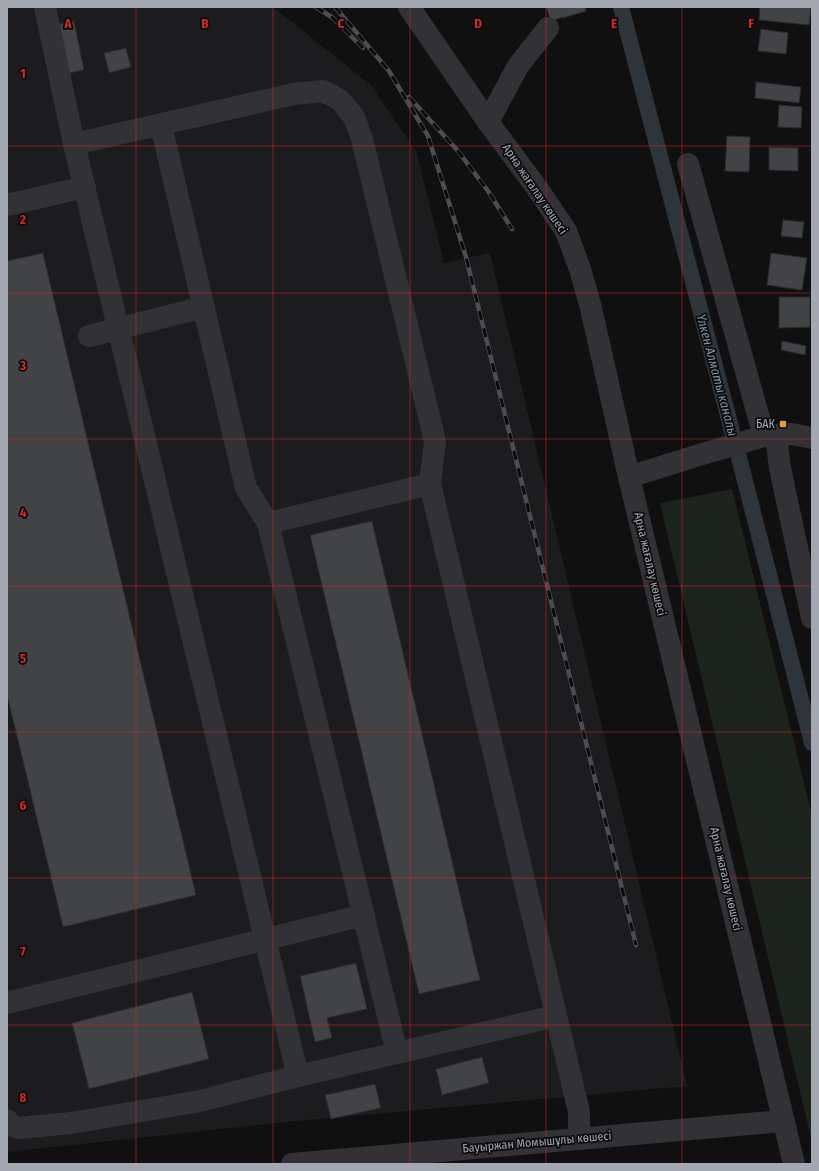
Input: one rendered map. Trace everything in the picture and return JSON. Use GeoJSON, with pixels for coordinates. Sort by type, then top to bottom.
{"type":"FeatureCollection","features":[{"type":"Feature","properties":{"kind":"street"},"geometry":{"type":"LineString","coordinates":[[45,7],[74,144],[298,1076]]}},
{"type":"Feature","properties":{"kind":"street","name":"Арна жағалау көшесі"},"geometry":{"type":"LineString","coordinates":[[415,9],[488,122],[537,188],[566,231],[580,269],[591,308],[629,477],[794,1164]]}},
{"type":"Feature","properties":{"kind":"street"},"geometry":{"type":"LineString","coordinates":[[488,122],[518,66],[548,28]]}},
{"type":"Feature","properties":{"kind":"street"},"geometry":{"type":"LineString","coordinates":[[74,144],[294,94],[323,91],[340,100],[354,117],[362,140],[435,441],[430,484],[579,1112],[579,1138]]}},
{"type":"Feature","properties":{"kind":"street"},"geometry":{"type":"LineString","coordinates":[[161,125],[246,488],[268,523],[398,1053]]}},
{"type":"Feature","properties":{"kind":"street"},"geometry":{"type":"LineString","coordinates":[[688,164],[780,468],[812,618]]}},
{"type":"Feature","properties":{"kind":"street"},"geometry":{"type":"LineString","coordinates":[[7,205],[85,187]]}},
{"type":"Feature","properties":{"kind":"street"},"geometry":{"type":"LineString","coordinates":[[89,336],[204,308]]}},
{"type":"Feature","properties":{"kind":"street"},"geometry":{"type":"LineString","coordinates":[[629,477],[699,454],[770,436],[792,434],[812,438]]}},
{"type":"Feature","properties":{"kind":"street"},"geometry":{"type":"LineString","coordinates":[[268,523],[430,484]]}},
{"type":"Feature","properties":{"kind":"street"},"geometry":{"type":"LineString","coordinates":[[7,1002],[364,915]]}},
{"type":"Feature","properties":{"kind":"street"},"geometry":{"type":"LineString","coordinates":[[7,1120],[10,1125],[19,1128],[71,1123],[200,1101],[298,1076],[556,1016]]}},
{"type":"Feature","properties":{"kind":"street","name":"Бауыржан Момышұлы көшесі"},"geometry":{"type":"LineString","coordinates":[[292,1164],[783,1121]]}},
{"type":"Feature","properties":{"kind":"shaded area"},"geometry":{"type":"Polygon","coordinates":[[[7,7],[273,7],[370,84],[416,151],[444,263],[490,253],[687,1086],[295,1121],[7,1152],[7,7]]]}},
{"type":"Feature","properties":{"kind":"shaded area"},"geometry":{"type":"Polygon","coordinates":[[[732,489],[812,816],[812,1142],[660,503],[732,489]]]}},
{"type":"Feature","properties":{"kind":"building"},"geometry":{"type":"Polygon","coordinates":[[[546,7],[585,7],[586,11],[551,21],[546,7]]]}},
{"type":"Feature","properties":{"kind":"building"},"geometry":{"type":"Polygon","coordinates":[[[760,7],[811,7],[809,25],[759,20],[760,7]]]}},
{"type":"Feature","properties":{"kind":"building"},"geometry":{"type":"Polygon","coordinates":[[[74,21],[84,70],[65,74],[55,25],[74,21]]]}},
{"type":"Feature","properties":{"kind":"building"},"geometry":{"type":"Polygon","coordinates":[[[761,29],[788,33],[786,54],[758,51],[761,29]]]}},
{"type":"Feature","properties":{"kind":"building"},"geometry":{"type":"Polygon","coordinates":[[[126,48],[131,67],[109,73],[104,53],[126,48]]]}},
{"type":"Feature","properties":{"kind":"building"},"geometry":{"type":"Polygon","coordinates":[[[756,82],[801,87],[799,103],[755,98],[756,82]]]}},
{"type":"Feature","properties":{"kind":"building"},"geometry":{"type":"Polygon","coordinates":[[[779,105],[802,107],[801,128],[778,127],[779,105]]]}},
{"type":"Feature","properties":{"kind":"building"},"geometry":{"type":"Polygon","coordinates":[[[727,136],[750,137],[749,172],[725,171],[727,136]]]}},
{"type":"Feature","properties":{"kind":"building"},"geometry":{"type":"Polygon","coordinates":[[[769,147],[798,148],[798,171],[769,170],[769,147]]]}},
{"type":"Feature","properties":{"kind":"building"},"geometry":{"type":"Polygon","coordinates":[[[783,220],[804,222],[802,238],[781,236],[783,220]]]}},
{"type":"Feature","properties":{"kind":"building"},"geometry":{"type":"Polygon","coordinates":[[[43,253],[196,895],[63,927],[7,695],[7,261],[43,253]]]}},
{"type":"Feature","properties":{"kind":"building"},"geometry":{"type":"Polygon","coordinates":[[[771,253],[807,258],[802,290],[767,285],[771,253]]]}},
{"type":"Feature","properties":{"kind":"building"},"geometry":{"type":"Polygon","coordinates":[[[779,297],[810,297],[810,327],[779,328],[779,297]]]}},
{"type":"Feature","properties":{"kind":"building"},"geometry":{"type":"Polygon","coordinates":[[[782,341],[806,346],[805,355],[781,350],[782,341]]]}},
{"type":"Feature","properties":{"kind":"building"},"geometry":{"type":"Polygon","coordinates":[[[372,521],[480,980],[419,994],[310,535],[372,521]]]}},
{"type":"Feature","properties":{"kind":"building"},"geometry":{"type":"Polygon","coordinates":[[[356,963],[367,1009],[327,1018],[332,1038],[315,1042],[300,976],[356,963]]]}},
{"type":"Feature","properties":{"kind":"building"},"geometry":{"type":"Polygon","coordinates":[[[192,992],[209,1059],[89,1089],[72,1023],[192,992]]]}},
{"type":"Feature","properties":{"kind":"building"},"geometry":{"type":"Polygon","coordinates":[[[482,1057],[489,1083],[442,1095],[436,1069],[482,1057]]]}},
{"type":"Feature","properties":{"kind":"building"},"geometry":{"type":"Polygon","coordinates":[[[375,1084],[381,1108],[331,1119],[325,1095],[375,1084]]]}},
{"type":"Feature","properties":{"kind":"waterway","name":"Үлкен Алматы каналы"},"geometry":{"type":"LineString","coordinates":[[621,7],[812,743]]}},
{"type":"Feature","properties":{"kind":"railway"},"geometry":{"type":"LineString","coordinates":[[316,7],[333,18],[363,48]]}},
{"type":"Feature","properties":{"kind":"railway"},"geometry":{"type":"LineString","coordinates":[[335,7],[389,71],[428,136],[466,257],[636,945]]}},
{"type":"Feature","properties":{"kind":"railway"},"geometry":{"type":"LineString","coordinates":[[409,97],[458,151],[488,191],[512,229]]}},
{"type":"Feature","properties":{"kind":"place","name":"БАК"},"geometry":{"type":"Point","coordinates":[783,424]}}]}
